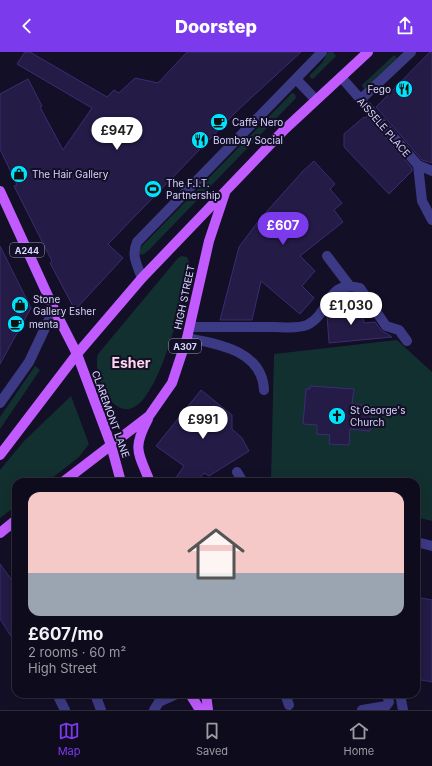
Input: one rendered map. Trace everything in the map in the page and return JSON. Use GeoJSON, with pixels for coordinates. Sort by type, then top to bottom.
{"type":"FeatureCollection","features":[{"type":"Feature","properties":{"kind":"main road","name":"HIGH STREET"},"geometry":{"type":"LineString","coordinates":[[0,455],[76,354],[142,278],[226,189],[366,53]]}},
{"type":"Feature","properties":{"kind":"main road","name":"HIGH STREET"},"geometry":{"type":"LineString","coordinates":[[68,478],[149,416],[172,383],[190,327],[209,241],[226,189]]}},
{"type":"Feature","properties":{"kind":"main road","name":"A244"},"geometry":{"type":"LineString","coordinates":[[0,191],[76,354]]}},
{"type":"Feature","properties":{"kind":"main road","name":"CLAREMONT LANE"},"geometry":{"type":"LineString","coordinates":[[76,354],[111,445],[120,478]]}},
{"type":"Feature","properties":{"kind":"main road","name":"CLAREMONT LANE"},"geometry":{"type":"LineString","coordinates":[[148,478],[137,444],[149,416]]}},
{"type":"Feature","properties":{"kind":"main road"},"geometry":{"type":"LineString","coordinates":[[0,533],[12,523]]}},
{"type":"Feature","properties":{"kind":"main road"},"geometry":{"type":"LineString","coordinates":[[192,698],[200,710]]}},
{"type":"Feature","properties":{"kind":"main road"},"geometry":{"type":"LineString","coordinates":[[206,698],[208,710]]}},
{"type":"Feature","properties":{"kind":"street"},"geometry":{"type":"LineString","coordinates":[[142,278],[133,256],[137,242],[322,52]]}},
{"type":"Feature","properties":{"kind":"street"},"geometry":{"type":"LineString","coordinates":[[361,99],[412,52]]}},
{"type":"Feature","properties":{"kind":"street","name":"AISSELE PLACE"},"geometry":{"type":"LineString","coordinates":[[341,76],[418,165],[432,172]]}},
{"type":"Feature","properties":{"kind":"street"},"geometry":{"type":"LineString","coordinates":[[296,79],[316,100]]}},
{"type":"Feature","properties":{"kind":"street"},"geometry":{"type":"LineString","coordinates":[[418,165],[422,201],[432,220]]}},
{"type":"Feature","properties":{"kind":"street"},"geometry":{"type":"LineString","coordinates":[[326,256],[349,285],[360,288],[386,326],[399,330],[407,342]]}},
{"type":"Feature","properties":{"kind":"street"},"geometry":{"type":"LineString","coordinates":[[190,327],[287,327],[307,325],[322,312],[326,303],[339,289],[349,285]]}},
{"type":"Feature","properties":{"kind":"street"},"geometry":{"type":"LineString","coordinates":[[0,403],[29,362],[54,309]]}},
{"type":"Feature","properties":{"kind":"street"},"geometry":{"type":"LineString","coordinates":[[187,338],[234,349],[245,356],[257,368],[264,390]]}},
{"type":"Feature","properties":{"kind":"street"},"geometry":{"type":"LineString","coordinates":[[237,472],[241,478]]}},
{"type":"Feature","properties":{"kind":"street"},"geometry":{"type":"LineString","coordinates":[[420,543],[432,546]]}},
{"type":"Feature","properties":{"kind":"street"},"geometry":{"type":"LineString","coordinates":[[59,698],[65,710]]}},
{"type":"Feature","properties":{"kind":"street"},"geometry":{"type":"LineString","coordinates":[[96,698],[101,710]]}},
{"type":"Feature","properties":{"kind":"street"},"geometry":{"type":"LineString","coordinates":[[154,710],[159,702],[168,698]]}},
{"type":"Feature","properties":{"kind":"street"},"geometry":{"type":"LineString","coordinates":[[286,698],[289,705]]}},
{"type":"Feature","properties":{"kind":"street"},"geometry":{"type":"LineString","coordinates":[[362,710],[386,706],[389,702],[388,698]]}},
{"type":"Feature","properties":{"kind":"street"},"geometry":{"type":"LineString","coordinates":[[401,698],[403,710]]}},
{"type":"Feature","properties":{"kind":"green space"},"geometry":{"type":"Polygon","coordinates":[[[328,52],[333,52],[336,56],[313,79],[310,78],[310,75],[322,63],[328,52]]]}},
{"type":"Feature","properties":{"kind":"green space"},"geometry":{"type":"Polygon","coordinates":[[[394,55],[397,58],[365,88],[363,88],[362,85],[394,55]]]}},
{"type":"Feature","properties":{"kind":"green space"},"geometry":{"type":"Polygon","coordinates":[[[292,93],[295,94],[296,98],[149,250],[140,255],[139,251],[141,247],[292,93]]]}},
{"type":"Feature","properties":{"kind":"green space"},"geometry":{"type":"Polygon","coordinates":[[[182,256],[187,257],[190,264],[173,333],[153,384],[145,397],[135,407],[125,409],[116,406],[109,398],[99,376],[97,364],[98,354],[178,258],[182,256]]]}},
{"type":"Feature","properties":{"kind":"green space"},"geometry":{"type":"Polygon","coordinates":[[[397,340],[432,372],[432,521],[420,518],[420,478],[271,478],[274,354],[397,340]]]}},
{"type":"Feature","properties":{"kind":"green space"},"geometry":{"type":"Polygon","coordinates":[[[35,366],[40,370],[0,429],[0,417],[35,366]]]}},
{"type":"Feature","properties":{"kind":"green space"},"geometry":{"type":"Polygon","coordinates":[[[71,396],[89,444],[79,457],[52,478],[12,478],[12,509],[0,518],[0,470],[24,441],[71,396]]]}},
{"type":"Feature","properties":{"kind":"building"},"geometry":{"type":"Polygon","coordinates":[[[25,52],[30,52],[107,97],[114,90],[119,93],[135,78],[158,83],[187,52],[301,52],[238,110],[108,244],[123,258],[75,310],[50,263],[52,261],[14,186],[17,185],[0,149],[0,94],[28,79],[42,106],[40,107],[63,150],[92,108],[17,64],[25,52]]]}},
{"type":"Feature","properties":{"kind":"building"},"geometry":{"type":"Polygon","coordinates":[[[430,52],[432,52],[432,163],[422,160],[376,107],[430,52]]]}},
{"type":"Feature","properties":{"kind":"building"},"geometry":{"type":"Polygon","coordinates":[[[367,116],[412,168],[412,171],[389,194],[344,147],[344,134],[367,116]]]}},
{"type":"Feature","properties":{"kind":"building"},"geometry":{"type":"Polygon","coordinates":[[[314,161],[335,184],[330,189],[342,203],[334,210],[343,222],[300,256],[315,271],[302,286],[314,298],[300,314],[261,281],[252,320],[220,320],[239,247],[260,219],[303,171],[314,161]]]}},
{"type":"Feature","properties":{"kind":"building"},"geometry":{"type":"Polygon","coordinates":[[[0,246],[31,308],[0,364],[0,246]]]}},
{"type":"Feature","properties":{"kind":"building"},"geometry":{"type":"Polygon","coordinates":[[[362,307],[364,323],[375,322],[381,330],[392,337],[329,343],[327,315],[331,308],[362,307]]]}},
{"type":"Feature","properties":{"kind":"building","name":"St George's Church"},"geometry":{"type":"Polygon","coordinates":[[[310,386],[354,389],[352,404],[372,406],[370,431],[350,429],[349,445],[329,444],[330,435],[317,434],[317,425],[303,424],[306,389],[310,389],[310,386]]]}},
{"type":"Feature","properties":{"kind":"building"},"geometry":{"type":"Polygon","coordinates":[[[201,390],[232,415],[232,429],[242,438],[249,451],[209,476],[204,473],[200,478],[176,478],[184,466],[156,446],[201,390]]]}},
{"type":"Feature","properties":{"kind":"building"},"geometry":{"type":"Polygon","coordinates":[[[0,564],[12,580],[12,638],[0,619],[0,564]]]}},
{"type":"Feature","properties":{"kind":"building"},"geometry":{"type":"Polygon","coordinates":[[[420,598],[432,600],[432,682],[420,680],[420,598]]]}},
{"type":"Feature","properties":{"kind":"place","name":"Fego"},"geometry":{"type":"Point","coordinates":[404,89]}},
{"type":"Feature","properties":{"kind":"place","name":"Caffè Nero"},"geometry":{"type":"Point","coordinates":[219,122]}},
{"type":"Feature","properties":{"kind":"place","name":"Bombay Social"},"geometry":{"type":"Point","coordinates":[200,140]}},
{"type":"Feature","properties":{"kind":"place","name":"The Hair Gallery"},"geometry":{"type":"Point","coordinates":[19,174]}},
{"type":"Feature","properties":{"kind":"place","name":"The F.I.T. Partnership"},"geometry":{"type":"Point","coordinates":[153,189]}},
{"type":"Feature","properties":{"kind":"place","name":"Stone Gallery Esher"},"geometry":{"type":"Point","coordinates":[20,305]}},
{"type":"Feature","properties":{"kind":"place","name":"menta"},"geometry":{"type":"Point","coordinates":[16,324]}},
{"type":"Feature","properties":{"kind":"place","name":"St George's Church"},"geometry":{"type":"Point","coordinates":[337,416]}},
{"type":"Feature","properties":{"kind":"district","name":"Esher"},"geometry":{"type":"Point","coordinates":[131,362]}}]}
